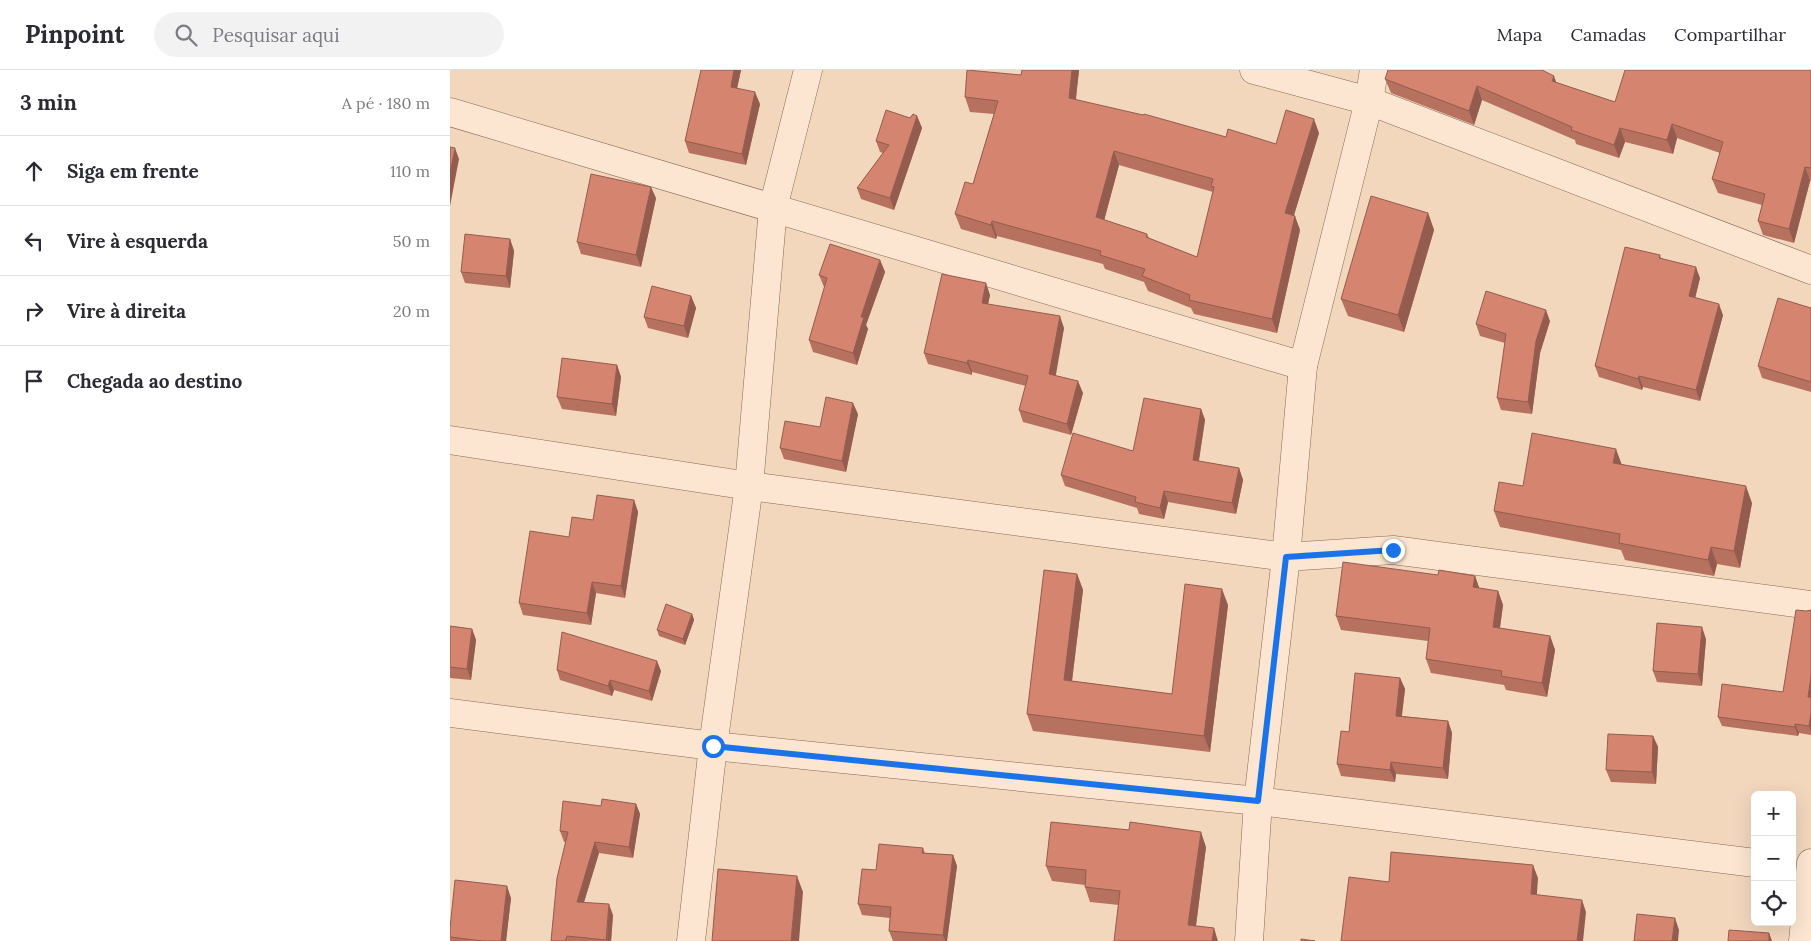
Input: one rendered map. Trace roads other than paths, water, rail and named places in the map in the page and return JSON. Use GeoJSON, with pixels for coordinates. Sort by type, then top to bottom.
{"type":"FeatureCollection","features":[{"type":"Feature","properties":{"kind":"street"},"geometry":{"type":"LineString","coordinates":[[691,941],[713,746],[749,486],[773,208],[808,70]]}},
{"type":"Feature","properties":{"kind":"street"},"geometry":{"type":"LineString","coordinates":[[1254,70],[1369,101],[1811,270]]}},
{"type":"Feature","properties":{"kind":"street"},"geometry":{"type":"LineString","coordinates":[[1249,941],[1258,801],[1286,557],[1302,366],[1369,101],[1374,70]]}},
{"type":"Feature","properties":{"kind":"street"},"geometry":{"type":"LineString","coordinates":[[450,112],[1302,366]]}},
{"type":"Feature","properties":{"kind":"street"},"geometry":{"type":"LineString","coordinates":[[450,440],[749,486],[1286,557],[1393,550],[1811,605]]}},
{"type":"Feature","properties":{"kind":"street"},"geometry":{"type":"LineString","coordinates":[[450,713],[713,746],[1258,801],[1751,863]]}},
{"type":"Feature","properties":{"kind":"street"},"geometry":{"type":"LineString","coordinates":[[1803,941],[1806,868]]}}]}
